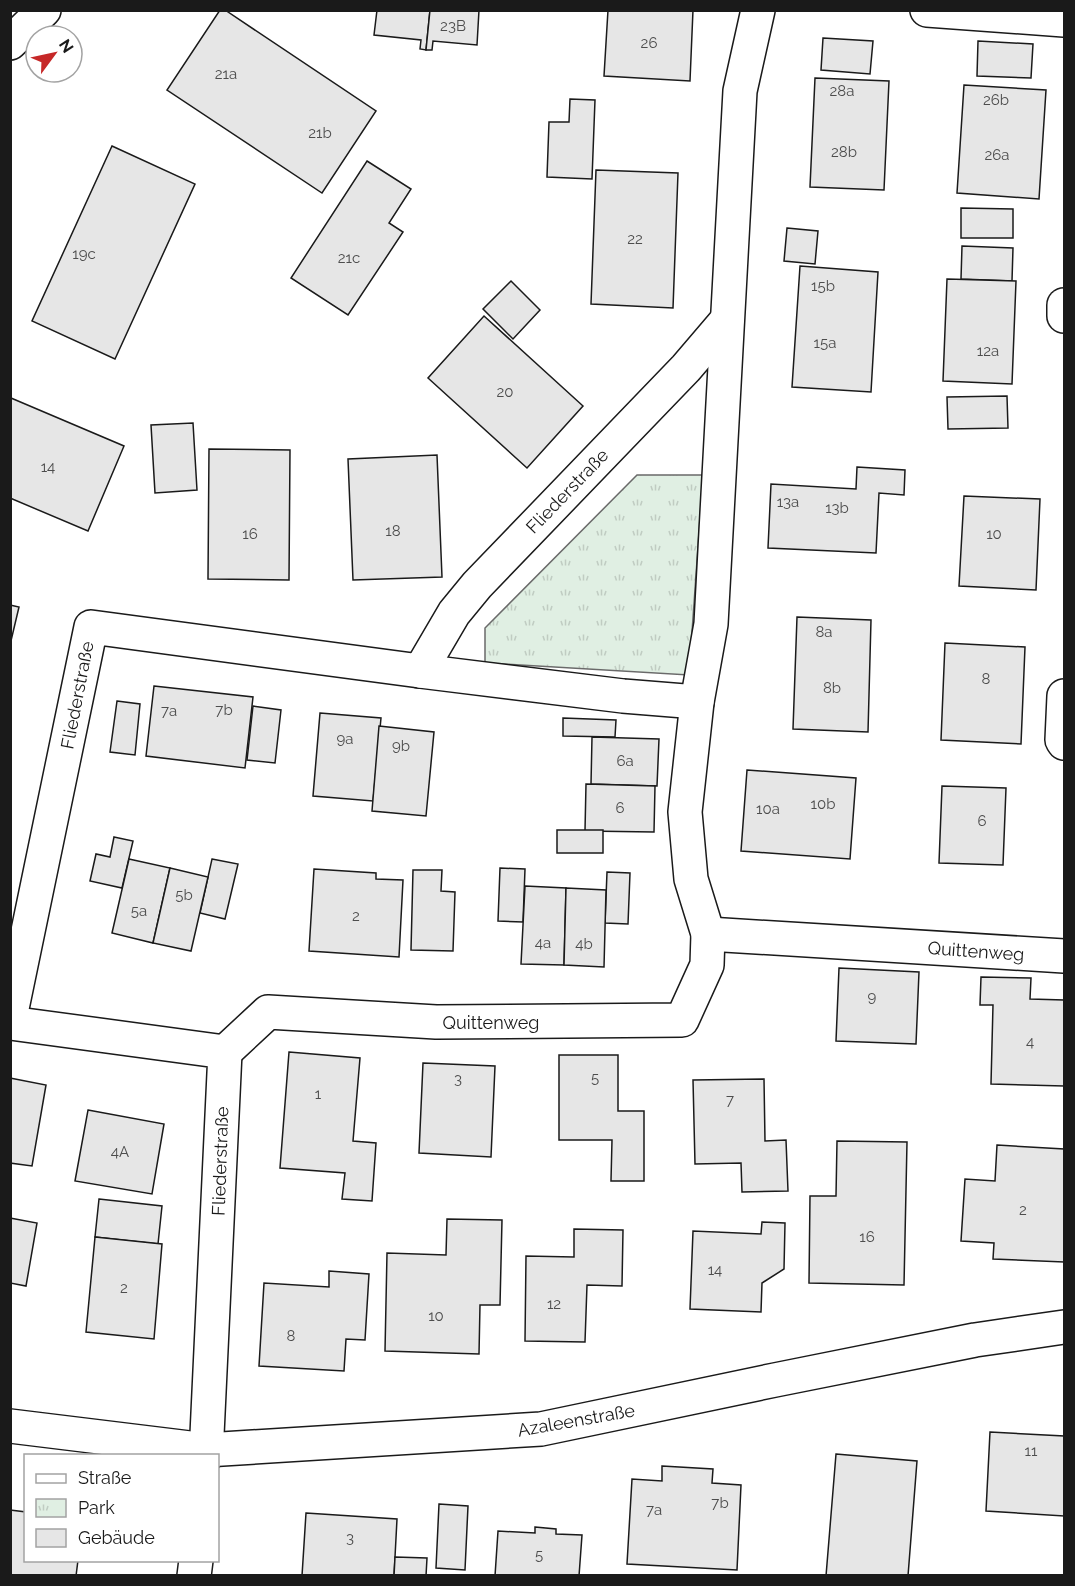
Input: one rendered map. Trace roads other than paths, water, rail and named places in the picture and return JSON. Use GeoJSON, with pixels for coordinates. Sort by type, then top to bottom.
{"type":"FeatureCollection","features":[{"type":"Feature","properties":{"kind":"street"},"geometry":{"type":"LineString","coordinates":[[10,43],[44,10]]}},
{"type":"Feature","properties":{"kind":"street"},"geometry":{"type":"LineString","coordinates":[[727,321],[740,91],[758,10]]}},
{"type":"Feature","properties":{"kind":"street"},"geometry":{"type":"LineString","coordinates":[[927,10],[1065,20]]}},
{"type":"Feature","properties":{"kind":"street"},"geometry":{"type":"LineString","coordinates":[[1065,305],[1065,316]]}},
{"type":"Feature","properties":{"kind":"street","name":"Quittenweg"},"geometry":{"type":"LineString","coordinates":[[225,1052],[268,1012],[436,1022],[682,1020],[707,964],[708,934],[691,879],[685,812],[697,702],[711,624],[727,321]]}},
{"type":"Feature","properties":{"kind":"street","name":"Fliederstraße"},"geometry":{"type":"LineString","coordinates":[[420,671],[454,613],[477,585],[686,368],[727,321]]}},
{"type":"Feature","properties":{"kind":"street","name":"Fliederstraße"},"geometry":{"type":"LineString","coordinates":[[10,1018],[91,627],[420,671],[623,696],[697,702]]}},
{"type":"Feature","properties":{"kind":"street"},"geometry":{"type":"LineString","coordinates":[[1065,696],[1062,740],[1065,743]]}},
{"type":"Feature","properties":{"kind":"street","name":"Quittenweg"},"geometry":{"type":"LineString","coordinates":[[708,934],[1065,956]]}},
{"type":"Feature","properties":{"kind":"street"},"geometry":{"type":"LineString","coordinates":[[10,1023],[225,1052]]}},
{"type":"Feature","properties":{"kind":"street","name":"Fliederstraße"},"geometry":{"type":"LineString","coordinates":[[206,1453],[225,1052]]}},
{"type":"Feature","properties":{"kind":"street","name":"Azaleenstraße"},"geometry":{"type":"LineString","coordinates":[[10,1426],[206,1453],[541,1430],[786,1377],[975,1340],[1065,1327]]}}]}
